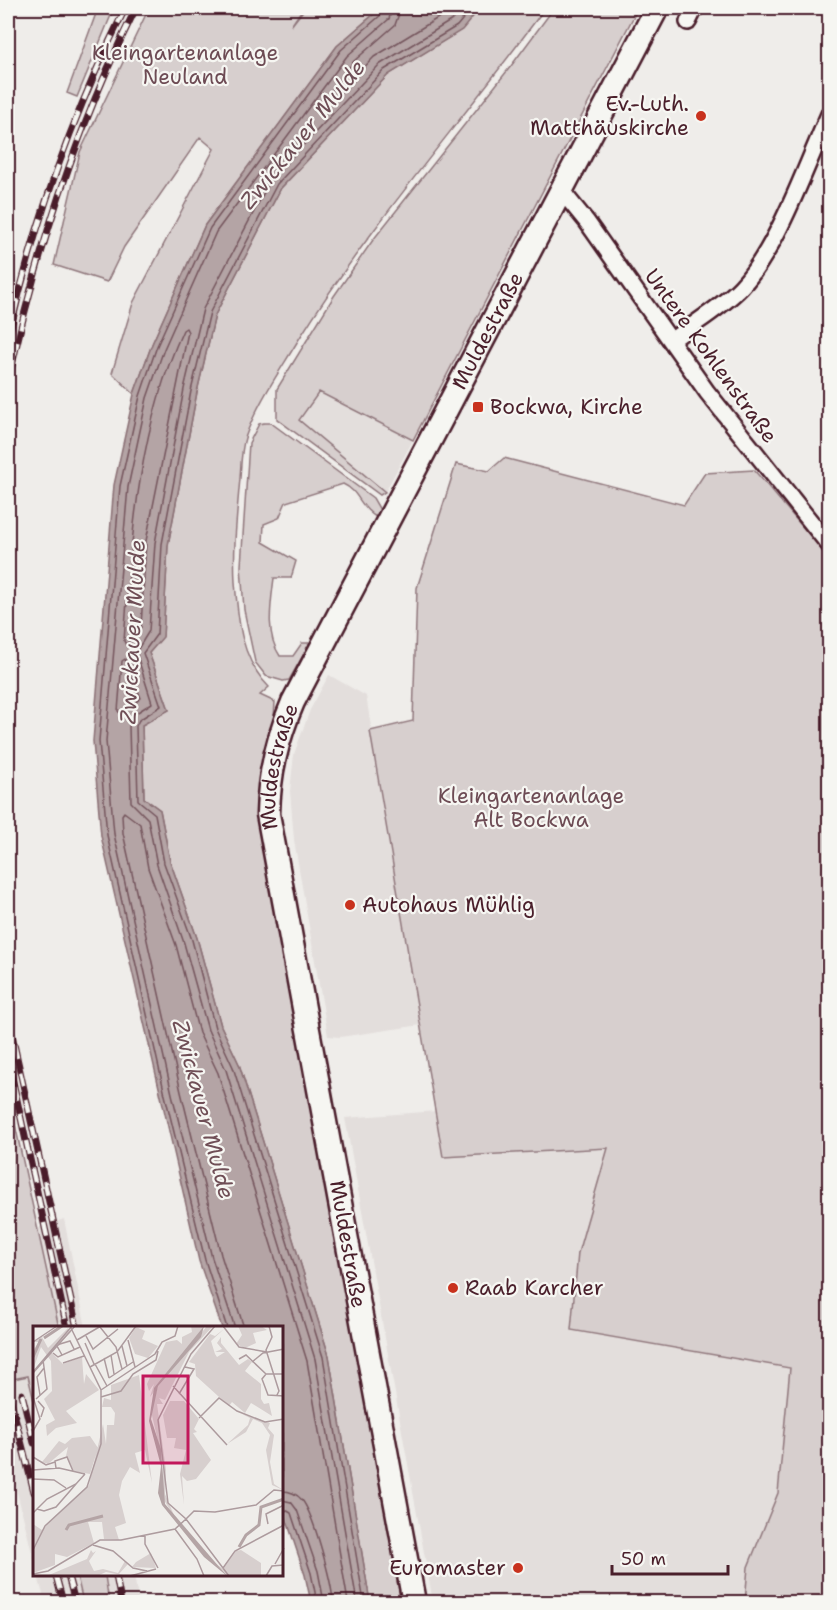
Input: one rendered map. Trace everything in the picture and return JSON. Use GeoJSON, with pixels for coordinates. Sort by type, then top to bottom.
{"type":"FeatureCollection","features":[{"type":"Feature","properties":{"kind":"main road","name":"Muldestraße"},"geometry":{"type":"LineString","coordinates":[[414,1602],[268,814],[269,777],[281,730],[293,702],[657,8]]}},
{"type":"Feature","properties":{"kind":"street"},"geometry":{"type":"LineString","coordinates":[[688,22],[695,8]]}},
{"type":"Feature","properties":{"kind":"street"},"geometry":{"type":"LineString","coordinates":[[672,340],[725,301],[759,264],[830,112]]}},
{"type":"Feature","properties":{"kind":"street","name":"Untere Kohlenstraße"},"geometry":{"type":"LineString","coordinates":[[561,190],[588,222],[707,392],[830,546]]}},
{"type":"Feature","properties":{"kind":"shaded area"},"geometry":{"type":"Polygon","coordinates":[[[319,392],[413,440],[385,492],[299,420],[319,392]]]}},
{"type":"Feature","properties":{"kind":"shaded area"},"geometry":{"type":"Polygon","coordinates":[[[329,675],[366,696],[421,1025],[340,1037],[328,1036],[294,840],[290,791],[294,754],[310,710],[329,675]]]}},
{"type":"Feature","properties":{"kind":"shaded area"},"geometry":{"type":"Polygon","coordinates":[[[437,1111],[440,1133],[608,1148],[578,1253],[571,1329],[790,1368],[778,1493],[748,1567],[745,1602],[433,1602],[345,1118],[437,1111]]]}},
{"type":"Feature","properties":{"kind":"shaded area"},"geometry":{"type":"Polygon","coordinates":[[[64,1219],[86,1326],[59,1326],[35,1229],[64,1219]]]}},
{"type":"Feature","properties":{"kind":"shaded area"},"geometry":{"type":"Polygon","coordinates":[[[28,1376],[33,1397],[33,1557],[8,1455],[8,1380],[28,1376]]]}},
{"type":"Feature","properties":{"kind":"shaded area"},"geometry":{"type":"Polygon","coordinates":[[[38,1577],[77,1577],[83,1602],[45,1602],[38,1577]]]}},
{"type":"Feature","properties":{"kind":"shaded area"},"geometry":{"type":"Polygon","coordinates":[[[105,1577],[134,1577],[139,1602],[109,1602],[105,1577]]]}},
{"type":"Feature","properties":{"kind":"green space"},"geometry":{"type":"Polygon","coordinates":[[[98,8],[114,8],[77,97],[67,93],[98,8]]]}},
{"type":"Feature","properties":{"kind":"green space","name":"Kleingartenanlage Neuland"},"geometry":{"type":"Polygon","coordinates":[[[149,8],[303,8],[291,26],[305,8],[381,8],[337,46],[205,225],[152,344],[134,394],[112,373],[133,303],[214,149],[200,137],[124,247],[107,282],[54,265],[80,152],[149,8]]]}},
{"type":"Feature","properties":{"kind":"green space"},"geometry":{"type":"Polygon","coordinates":[[[480,8],[545,8],[357,254],[327,296],[269,387],[250,425],[244,443],[236,530],[235,582],[243,639],[252,664],[269,687],[260,695],[275,702],[273,734],[259,812],[401,1602],[370,1602],[329,1356],[239,1064],[221,1026],[197,938],[170,861],[160,810],[144,798],[142,725],[169,710],[149,653],[163,636],[168,545],[197,392],[215,315],[281,188],[388,75],[461,30],[480,8]]]}},
{"type":"Feature","properties":{"kind":"green space"},"geometry":{"type":"Polygon","coordinates":[[[554,8],[638,8],[413,440],[319,392],[299,420],[385,492],[380,495],[277,419],[277,389],[334,296],[373,240],[554,8]]]}},
{"type":"Feature","properties":{"kind":"green space"},"geometry":{"type":"Polygon","coordinates":[[[271,423],[373,498],[380,510],[376,517],[366,509],[353,491],[343,484],[286,502],[279,518],[264,524],[263,542],[296,561],[291,578],[274,578],[270,618],[275,647],[280,656],[293,656],[302,643],[310,643],[289,680],[283,681],[266,676],[255,662],[244,610],[241,566],[249,443],[259,424],[271,423]]]}},
{"type":"Feature","properties":{"kind":"green space","name":"Kleingartenanlage Alt Bockwa"},"geometry":{"type":"Polygon","coordinates":[[[504,458],[684,505],[705,473],[754,470],[829,558],[829,1602],[745,1602],[748,1567],[778,1493],[790,1368],[571,1330],[578,1253],[608,1148],[443,1157],[370,731],[413,721],[417,588],[456,464],[489,471],[504,458]]]}},
{"type":"Feature","properties":{"kind":"green space"},"geometry":{"type":"Polygon","coordinates":[[[8,1092],[59,1326],[33,1326],[33,1397],[28,1376],[8,1380],[8,1092]]]}},
{"type":"Feature","properties":{"kind":"green space"},"geometry":{"type":"Polygon","coordinates":[[[77,1577],[105,1577],[109,1602],[83,1602],[77,1577]]]}},
{"type":"Feature","properties":{"kind":"water","name":"Zwickauer Mulde"},"geometry":{"type":"Polygon","coordinates":[[[381,8],[480,8],[462,30],[388,75],[281,188],[215,315],[197,392],[168,545],[163,637],[149,653],[169,710],[142,725],[144,798],[160,810],[170,861],[197,938],[221,1026],[239,1064],[329,1356],[370,1602],[311,1602],[305,1575],[284,1512],[284,1326],[221,1326],[199,1261],[101,836],[93,741],[114,485],[134,394],[152,344],[205,225],[337,46],[381,8]]]}},
{"type":"Feature","properties":{"kind":"railway"},"geometry":{"type":"LineString","coordinates":[[8,383],[45,239],[60,192],[95,99],[136,8]]}},
{"type":"Feature","properties":{"kind":"railway"},"geometry":{"type":"LineString","coordinates":[[8,340],[18,297],[56,171],[88,89],[125,9]]}},
{"type":"Feature","properties":{"kind":"railway"},"geometry":{"type":"LineString","coordinates":[[8,1017],[77,1326]]}},
{"type":"Feature","properties":{"kind":"railway"},"geometry":{"type":"LineString","coordinates":[[8,1059],[67,1326]]}},
{"type":"Feature","properties":{"kind":"railway"},"geometry":{"type":"LineString","coordinates":[[22,1394],[33,1439]]}},
{"type":"Feature","properties":{"kind":"railway"},"geometry":{"type":"LineString","coordinates":[[10,1397],[33,1488]]}},
{"type":"Feature","properties":{"kind":"railway"},"geometry":{"type":"LineString","coordinates":[[56,1577],[63,1602]]}},
{"type":"Feature","properties":{"kind":"railway"},"geometry":{"type":"LineString","coordinates":[[68,1577],[75,1602]]}},
{"type":"Feature","properties":{"kind":"railway"},"geometry":{"type":"LineString","coordinates":[[116,1577],[121,1602]]}},
{"type":"Feature","properties":{"kind":"place","name":"Ev.-Luth. Matthäuskirche"},"geometry":{"type":"Point","coordinates":[701,116]}},
{"type":"Feature","properties":{"kind":"place","name":"Bockwa, Kirche"},"geometry":{"type":"Point","coordinates":[478,407]}},
{"type":"Feature","properties":{"kind":"place","name":"Autohaus Mühlig"},"geometry":{"type":"Point","coordinates":[350,905]}},
{"type":"Feature","properties":{"kind":"place","name":"Raab Karcher"},"geometry":{"type":"Point","coordinates":[453,1288]}},
{"type":"Feature","properties":{"kind":"place","name":"Euromaster"},"geometry":{"type":"Point","coordinates":[518,1568]}}]}
